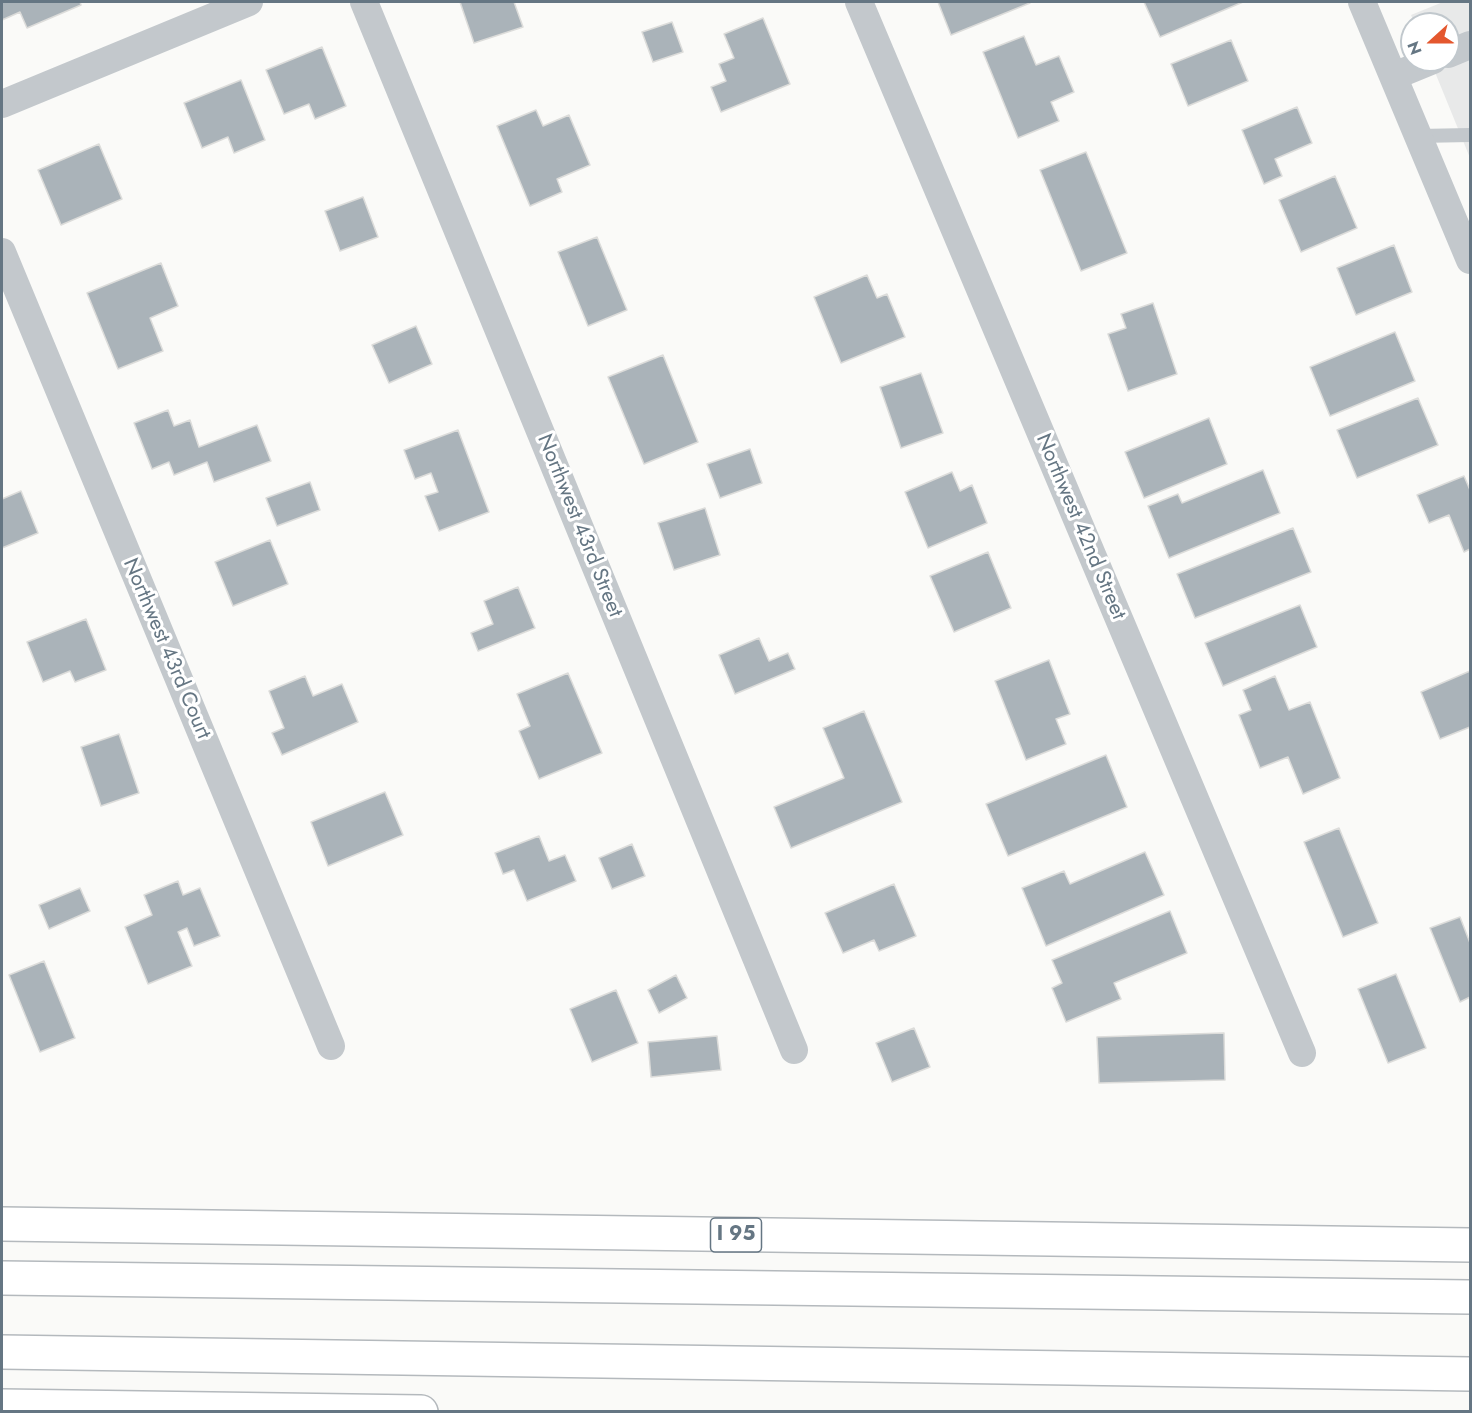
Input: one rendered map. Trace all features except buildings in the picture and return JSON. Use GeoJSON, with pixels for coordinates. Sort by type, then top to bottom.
{"type":"FeatureCollection","features":[{"type":"Feature","properties":{"kind":"highway","name":"I 95"},"geometry":{"type":"LineString","coordinates":[[2,1224],[1470,1245]]}},
{"type":"Feature","properties":{"kind":"highway"},"geometry":{"type":"LineString","coordinates":[[4,1278],[1470,1297]]}},
{"type":"Feature","properties":{"kind":"highway"},"geometry":{"type":"LineString","coordinates":[[2,1352],[1470,1374]]}},
{"type":"Feature","properties":{"kind":"highway"},"geometry":{"type":"LineString","coordinates":[[2,1406],[421,1412]]}},
{"type":"Feature","properties":{"kind":"street"},"geometry":{"type":"LineString","coordinates":[[2,104],[249,2]]}},
{"type":"Feature","properties":{"kind":"street","name":"Northwest 43rd Street"},"geometry":{"type":"LineString","coordinates":[[364,2],[794,1050]]}},
{"type":"Feature","properties":{"kind":"street","name":"Northwest 42nd Street"},"geometry":{"type":"LineString","coordinates":[[859,2],[1302,1053]]}},
{"type":"Feature","properties":{"kind":"street"},"geometry":{"type":"LineString","coordinates":[[1362,2],[1470,260]]}},
{"type":"Feature","properties":{"kind":"street"},"geometry":{"type":"LineString","coordinates":[[1394,76],[1404,72]]}},
{"type":"Feature","properties":{"kind":"street","name":"Northwest 43rd Court"},"geometry":{"type":"LineString","coordinates":[[2,252],[331,1046]]}},
{"type":"Feature","properties":{"kind":"lane"},"geometry":{"type":"LineString","coordinates":[[1419,136],[1470,135]]}},
{"type":"Feature","properties":{"kind":"shaded area"},"geometry":{"type":"Polygon","coordinates":[[[1443,2],[1470,2],[1470,158],[1435,72],[1460,72],[1460,12],[1418,12],[1443,2]]]}}]}
